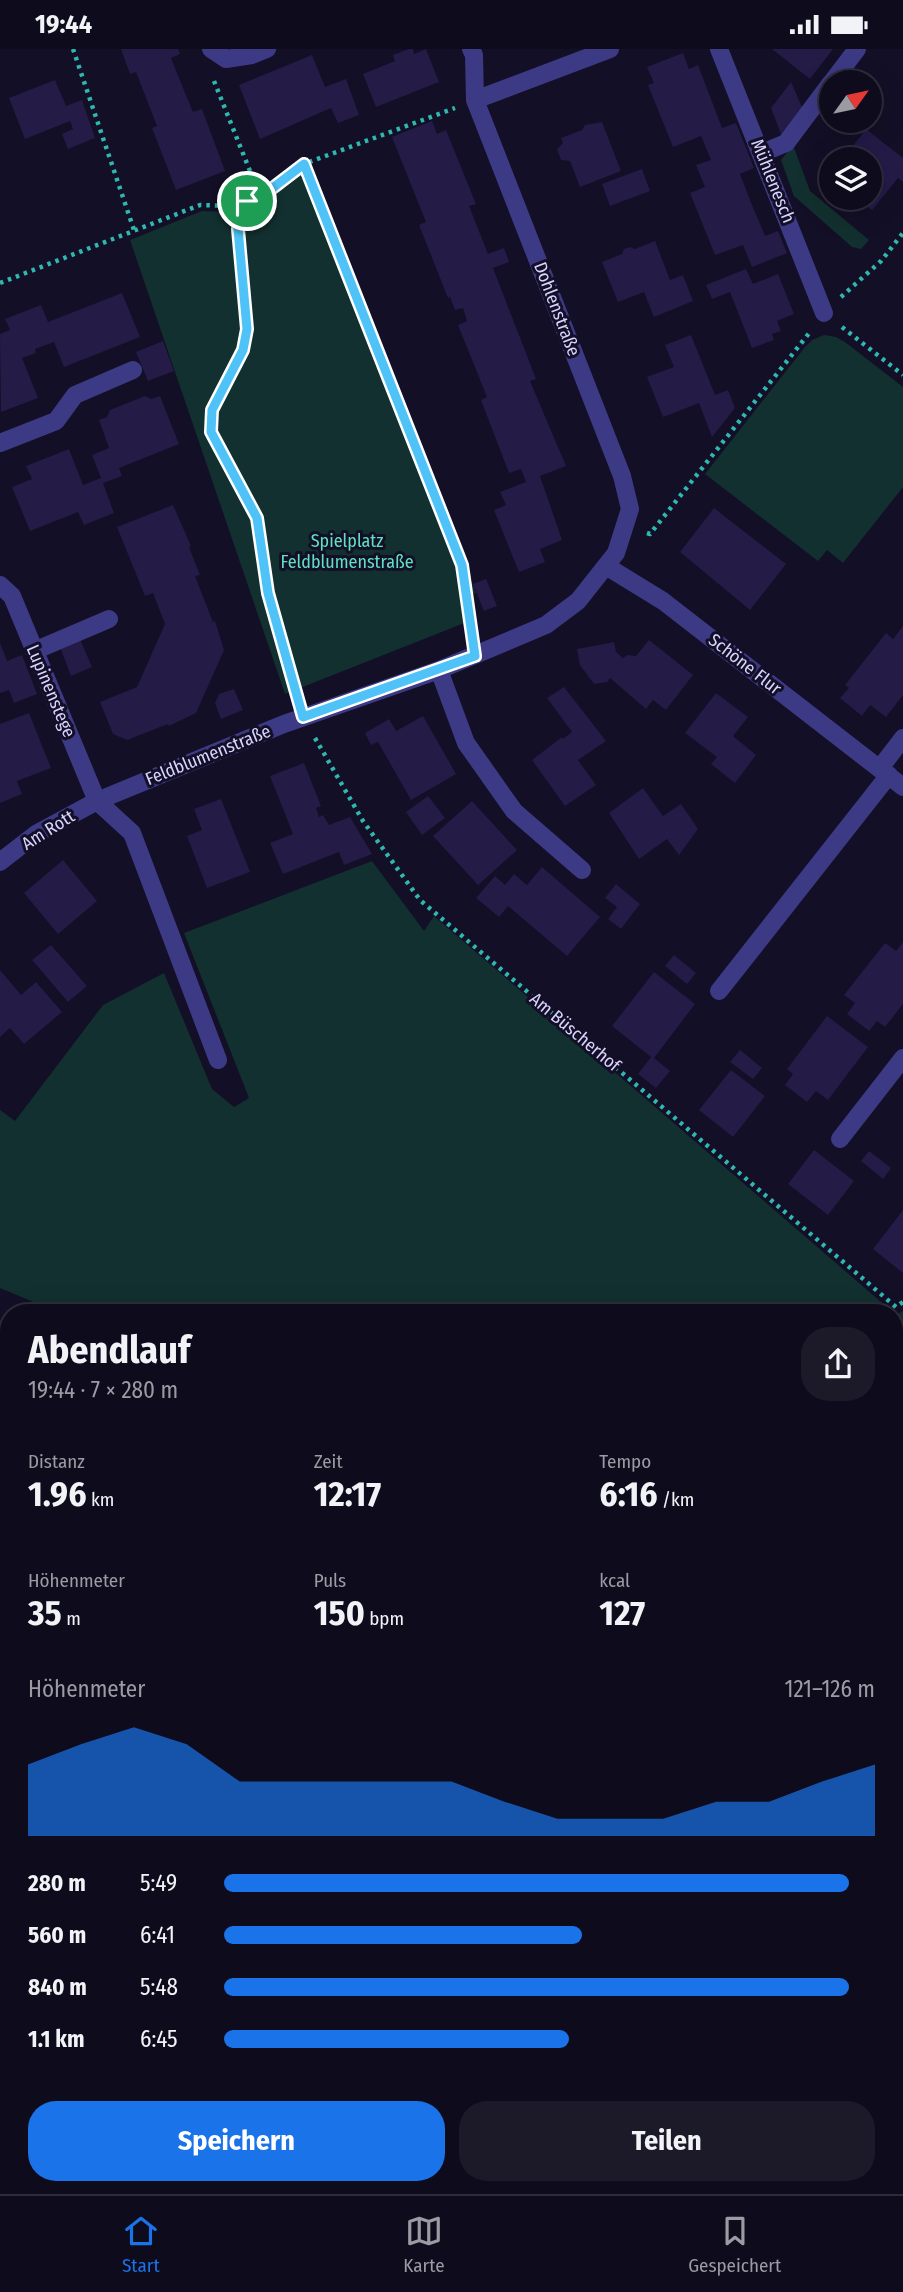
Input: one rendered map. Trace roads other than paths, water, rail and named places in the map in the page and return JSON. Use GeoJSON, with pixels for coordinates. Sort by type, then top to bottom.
{"type":"FeatureCollection","features":[{"type":"Feature","properties":{"kind":"street"},"geometry":{"type":"LineString","coordinates":[[211,49],[226,59],[252,55],[267,49]]}},
{"type":"Feature","properties":{"kind":"street","name":"Dohlenstraße"},"geometry":{"type":"LineString","coordinates":[[471,49],[474,55],[475,100],[622,476],[630,509],[616,553],[606,566]]}},
{"type":"Feature","properties":{"kind":"street"},"geometry":{"type":"LineString","coordinates":[[475,100],[610,49]]}},
{"type":"Feature","properties":{"kind":"street","name":"Mühlenesch"},"geometry":{"type":"LineString","coordinates":[[719,49],[824,313]]}},
{"type":"Feature","properties":{"kind":"street"},"geometry":{"type":"LineString","coordinates":[[842,70],[858,49]]}},
{"type":"Feature","properties":{"kind":"street"},"geometry":{"type":"LineString","coordinates":[[762,153],[786,143],[819,100]]}},
{"type":"Feature","properties":{"kind":"street"},"geometry":{"type":"LineString","coordinates":[[0,443],[56,421],[75,395],[133,370]]}},
{"type":"Feature","properties":{"kind":"street","name":"Feldblumenstraße"},"geometry":{"type":"LineString","coordinates":[[97,801],[303,717],[439,670],[546,625],[578,601],[606,566]]}},
{"type":"Feature","properties":{"kind":"street","name":"Schöne Flur"},"geometry":{"type":"LineString","coordinates":[[606,566],[663,601],[891,777]]}},
{"type":"Feature","properties":{"kind":"street","name":"Lupinenstege"},"geometry":{"type":"LineString","coordinates":[[0,585],[12,596],[97,801]]}},
{"type":"Feature","properties":{"kind":"street"},"geometry":{"type":"LineString","coordinates":[[34,651],[108,619]]}},
{"type":"Feature","properties":{"kind":"street"},"geometry":{"type":"LineString","coordinates":[[439,670],[467,743],[514,811],[582,870]]}},
{"type":"Feature","properties":{"kind":"street"},"geometry":{"type":"LineString","coordinates":[[719,991],[891,777],[903,738]]}},
{"type":"Feature","properties":{"kind":"street"},"geometry":{"type":"LineString","coordinates":[[97,801],[132,832],[218,1060]]}},
{"type":"Feature","properties":{"kind":"street","name":"Am Rott"},"geometry":{"type":"LineString","coordinates":[[0,862],[36,834],[97,801]]}},
{"type":"Feature","properties":{"kind":"street"},"geometry":{"type":"LineString","coordinates":[[840,1139],[903,1058]]}},
{"type":"Feature","properties":{"kind":"park label","name":"Spielplatz Feldblumenstraße"},"geometry":{"type":"Point","coordinates":[347,552]}}]}
